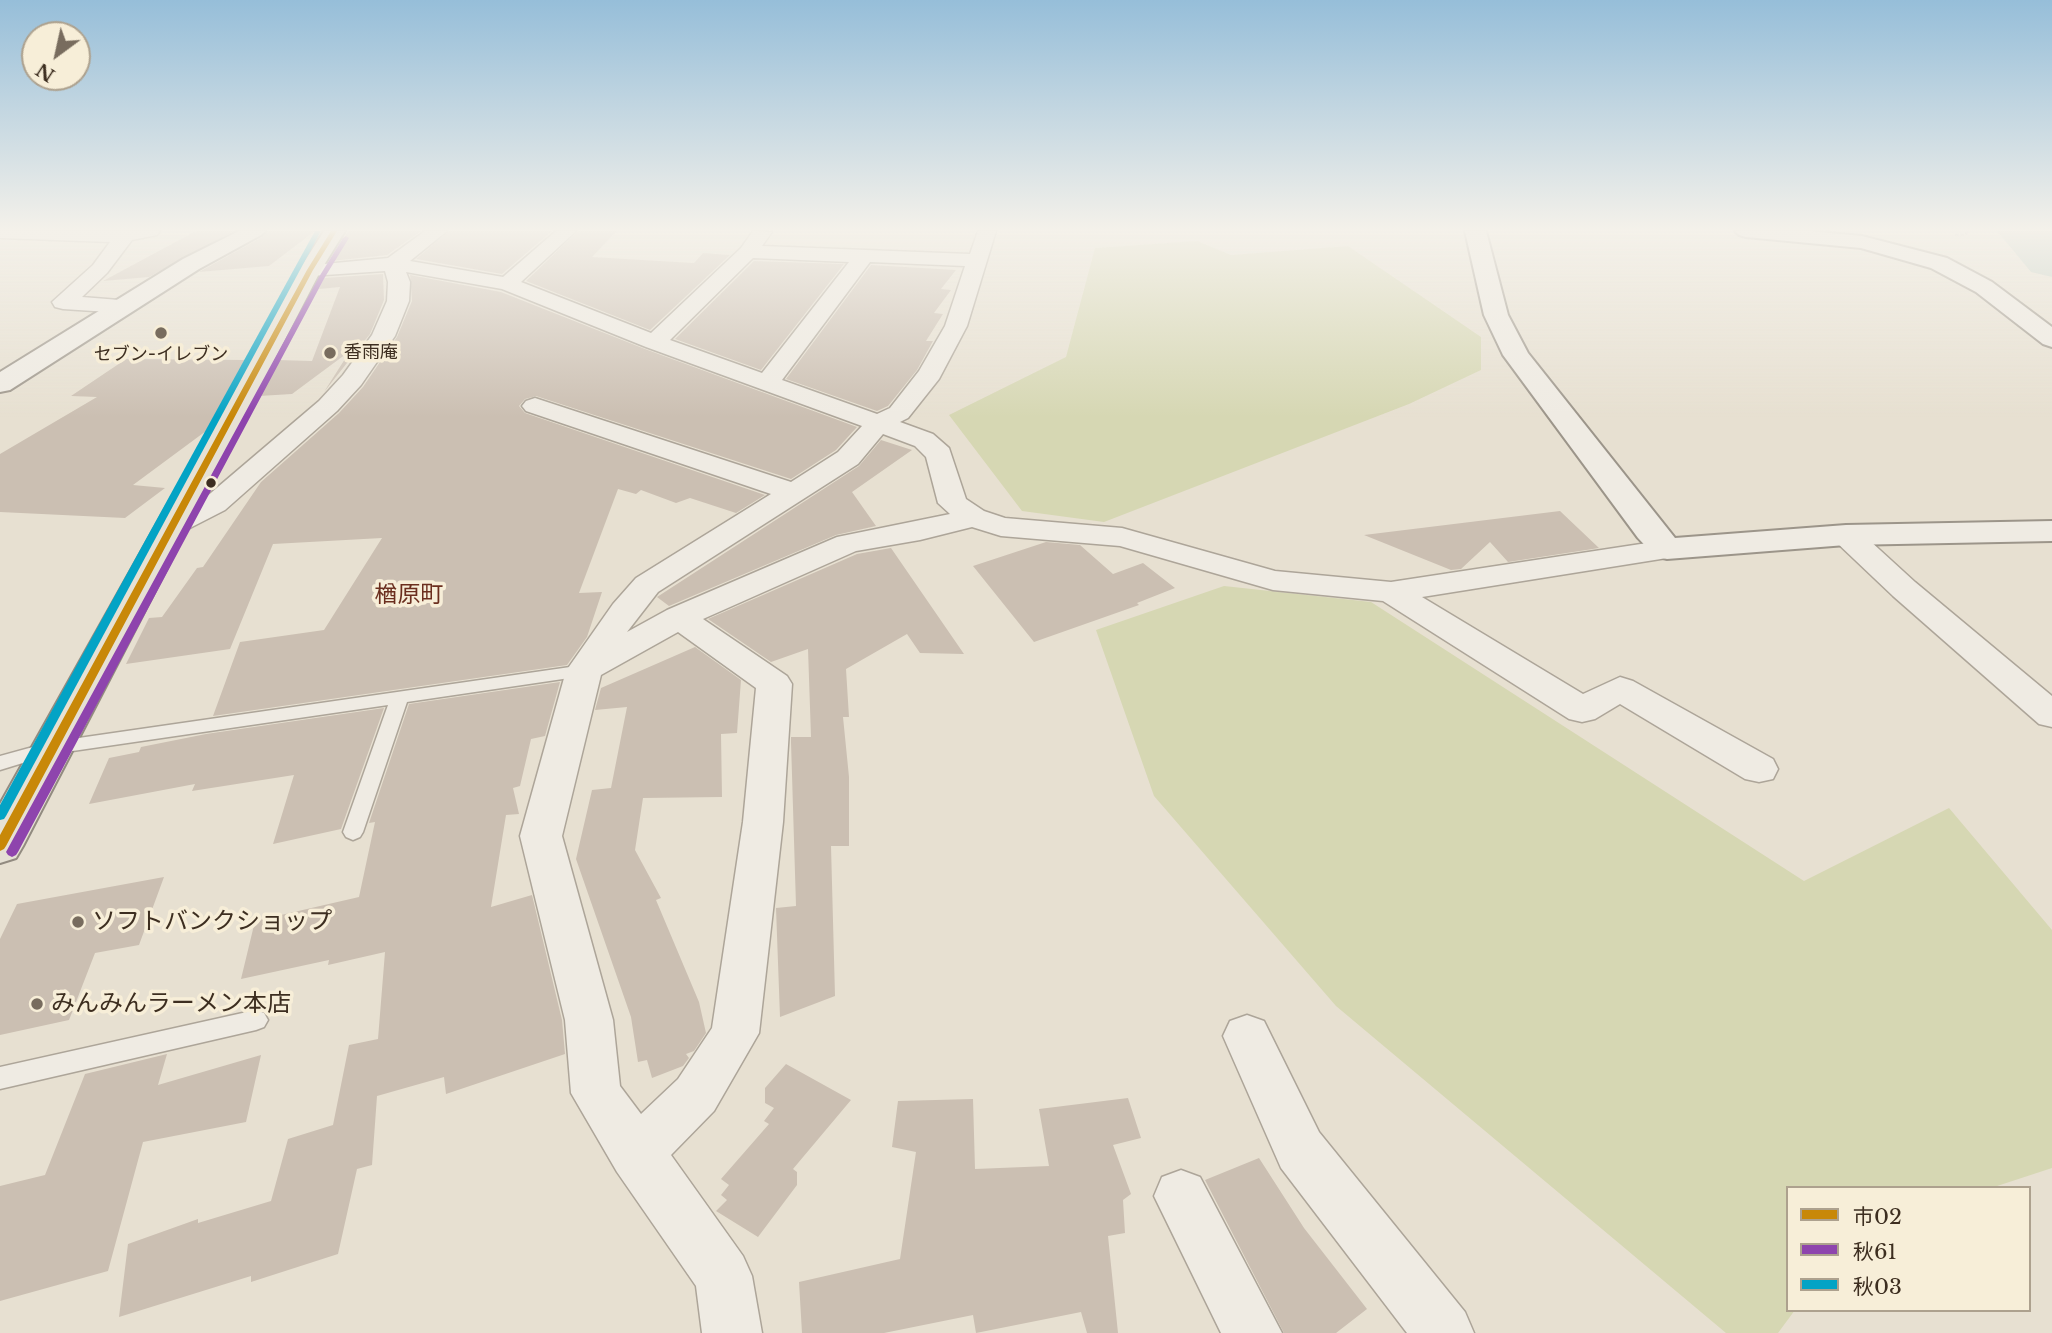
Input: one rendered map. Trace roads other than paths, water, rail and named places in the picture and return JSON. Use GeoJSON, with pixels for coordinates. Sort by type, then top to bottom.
{"type":"FeatureCollection","features":[{"type":"Feature","properties":{"kind":"main road"},"geometry":{"type":"LineString","coordinates":[[0,846],[298,293]]}},
{"type":"Feature","properties":{"kind":"street"},"geometry":{"type":"LineString","coordinates":[[73,293],[63,302],[124,306]]}},
{"type":"Feature","properties":{"kind":"street"},"geometry":{"type":"LineString","coordinates":[[0,384],[144,293]]}},
{"type":"Feature","properties":{"kind":"street"},"geometry":{"type":"LineString","coordinates":[[175,524],[215,504],[327,406],[352,380],[383,336],[398,301],[398,293]]}},
{"type":"Feature","properties":{"kind":"street"},"geometry":{"type":"LineString","coordinates":[[530,293],[654,342],[923,440],[939,454],[953,503],[974,517],[1002,527],[1069,530],[1122,537],[1273,580],[1391,592],[1667,549],[1846,535],[2052,531]]}},
{"type":"Feature","properties":{"kind":"street"},"geometry":{"type":"LineString","coordinates":[[654,342],[705,293]]}},
{"type":"Feature","properties":{"kind":"street"},"geometry":{"type":"LineString","coordinates":[[768,382],[836,293]]}},
{"type":"Feature","properties":{"kind":"street"},"geometry":{"type":"LineString","coordinates":[[732,1333],[723,1276],[596,1093],[589,1020],[541,836],[583,671],[625,611],[647,585],[796,494],[848,458],[879,423],[899,413],[930,374],[956,326],[967,293]]}},
{"type":"Feature","properties":{"kind":"street"},"geometry":{"type":"LineString","coordinates":[[1491,293],[1496,315],[1516,355],[1650,531],[1667,549]]}},
{"type":"Feature","properties":{"kind":"street"},"geometry":{"type":"LineString","coordinates":[[1992,293],[2052,339]]}},
{"type":"Feature","properties":{"kind":"street"},"geometry":{"type":"LineString","coordinates":[[536,406],[796,494]]}},
{"type":"Feature","properties":{"kind":"street"},"geometry":{"type":"LineString","coordinates":[[583,671],[680,617],[848,543],[931,529],[974,517]]}},
{"type":"Feature","properties":{"kind":"street"},"geometry":{"type":"LineString","coordinates":[[1846,535],[1904,589],[2052,715]]}},
{"type":"Feature","properties":{"kind":"street"},"geometry":{"type":"LineString","coordinates":[[1391,592],[1582,710],[1620,689],[1759,769]]}},
{"type":"Feature","properties":{"kind":"street"},"geometry":{"type":"LineString","coordinates":[[636,1154],[696,1095],[735,1033],[762,822],[774,684],[680,617]]}},
{"type":"Feature","properties":{"kind":"street"},"geometry":{"type":"LineString","coordinates":[[1247,1036],[1300,1150],[1444,1333]]}},
{"type":"Feature","properties":{"kind":"street"},"geometry":{"type":"LineString","coordinates":[[1181,1196],[1252,1333]]}},
{"type":"Feature","properties":{"kind":"lane"},"geometry":{"type":"LineString","coordinates":[[0,763],[51,748],[583,671]]}},
{"type":"Feature","properties":{"kind":"lane"},"geometry":{"type":"LineString","coordinates":[[353,832],[400,697]]}},
{"type":"Feature","properties":{"kind":"lane"},"geometry":{"type":"LineString","coordinates":[[0,1078],[256,1020]]}},
{"type":"Feature","properties":{"kind":"place","name":"セブン-イレブン"},"geometry":{"type":"Point","coordinates":[161,333]}},
{"type":"Feature","properties":{"kind":"place","name":"香雨庵"},"geometry":{"type":"Point","coordinates":[330,353]}},
{"type":"Feature","properties":{"kind":"place","name":"ソフトバンクショップ"},"geometry":{"type":"Point","coordinates":[78,922]}},
{"type":"Feature","properties":{"kind":"place","name":"みんみんラーメン本店"},"geometry":{"type":"Point","coordinates":[37,1004]}},
{"type":"Feature","properties":{"kind":"district","name":"楢原町"},"geometry":{"type":"Point","coordinates":[409,596]}}]}
